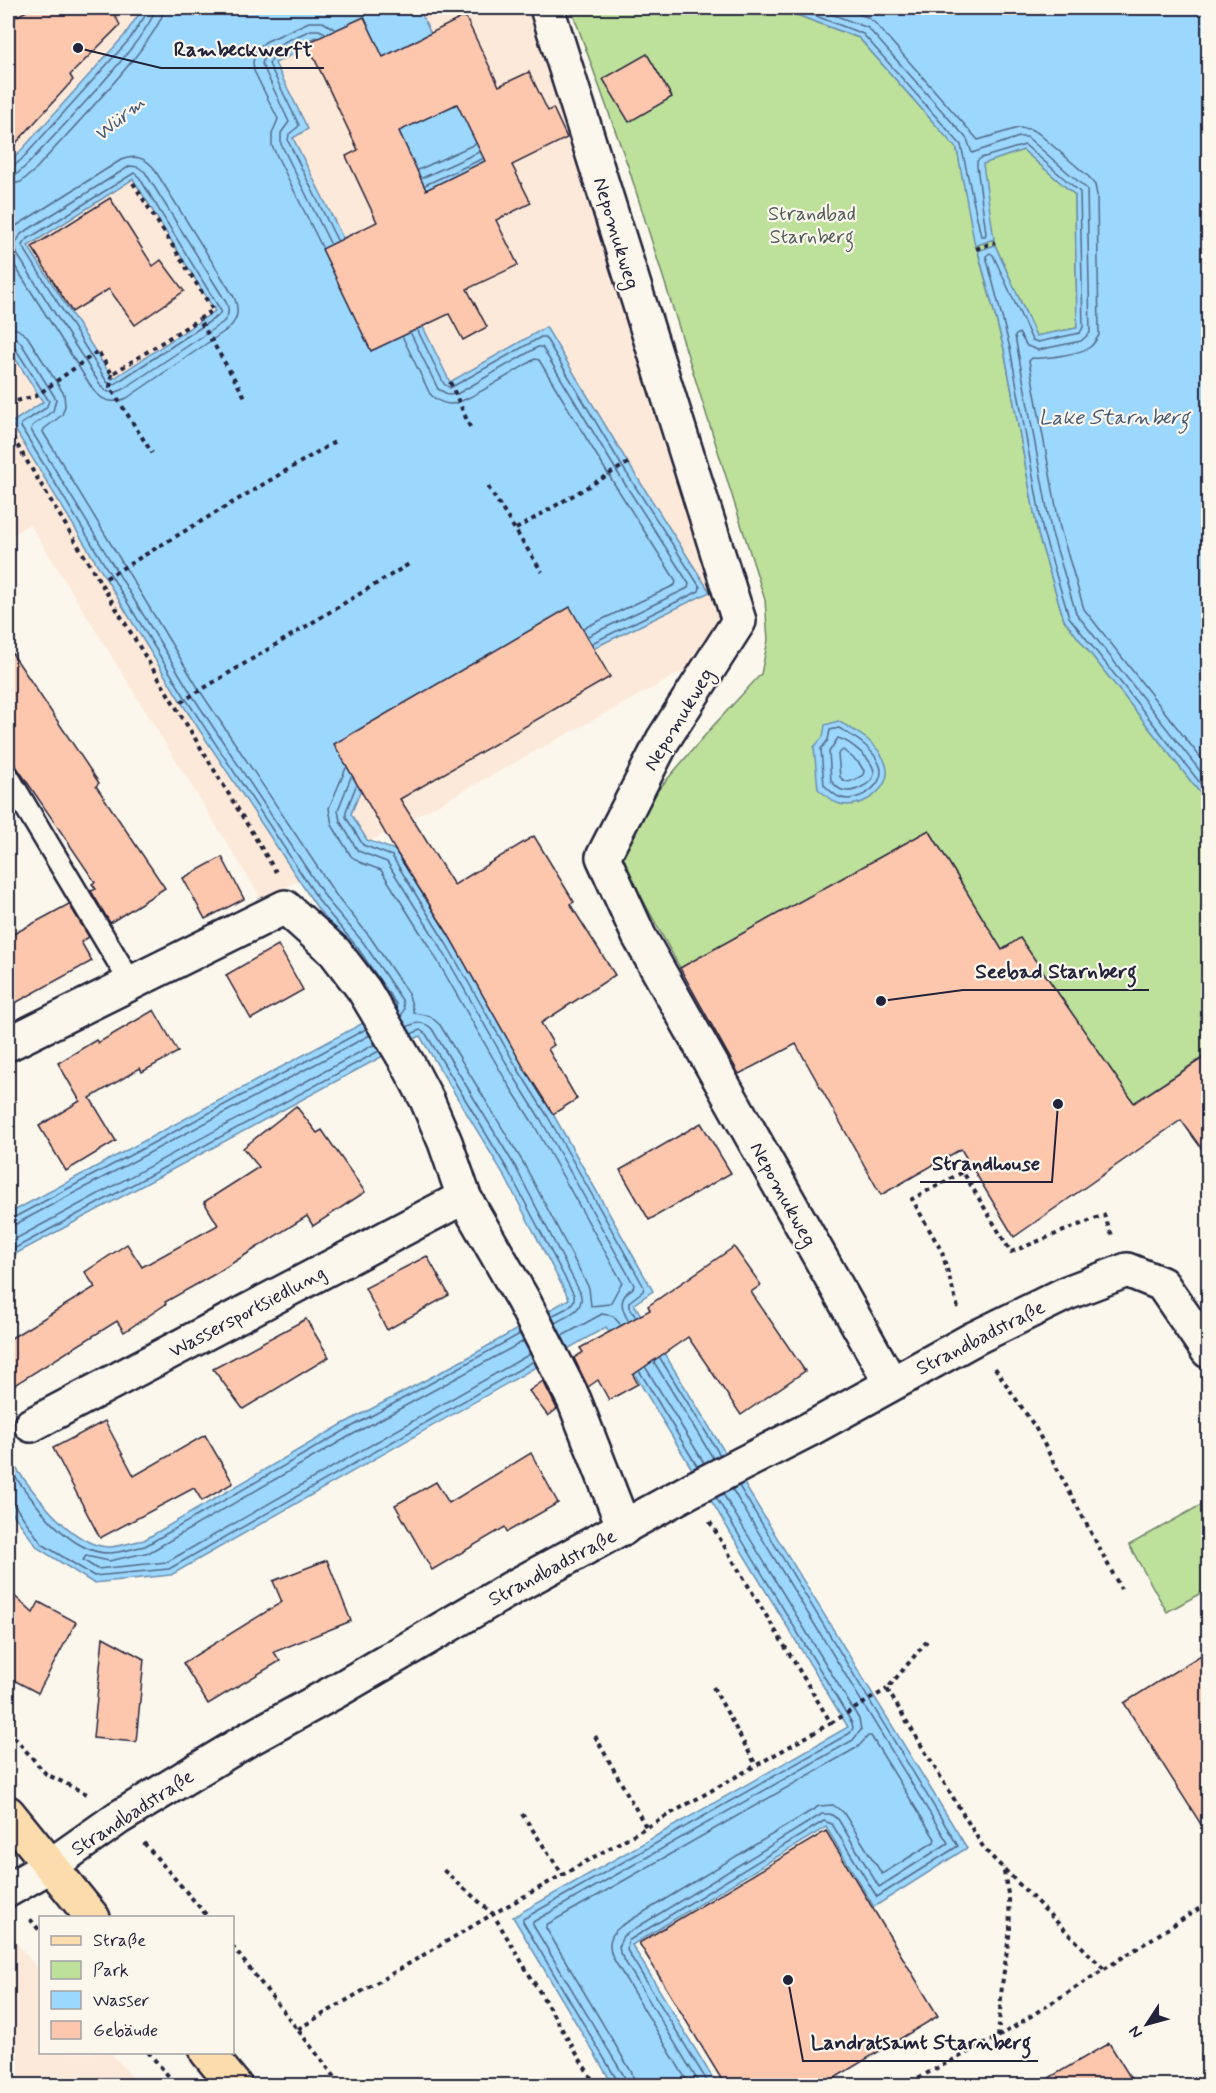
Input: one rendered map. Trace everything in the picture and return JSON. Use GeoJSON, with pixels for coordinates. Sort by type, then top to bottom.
{"type":"FeatureCollection","features":[{"type":"Feature","properties":{"kind":"main road"},"geometry":{"type":"LineString","coordinates":[[8,1813],[92,1916]]}},
{"type":"Feature","properties":{"kind":"main road"},"geometry":{"type":"LineString","coordinates":[[209,2054],[235,2085]]}},
{"type":"Feature","properties":{"kind":"street","name":"Nepomukweg"},"geometry":{"type":"LineString","coordinates":[[547,8],[738,621],[663,740],[603,857],[639,936],[891,1383]]}},
{"type":"Feature","properties":{"kind":"street"},"geometry":{"type":"LineString","coordinates":[[8,1044],[285,908],[335,952],[364,990],[408,1064],[427,1100],[464,1197],[523,1300],[574,1400],[624,1528]]}},
{"type":"Feature","properties":{"kind":"street","name":"Wassersportsiedlung"},"geometry":{"type":"LineString","coordinates":[[31,1425],[464,1197]]}},
{"type":"Feature","properties":{"kind":"street","name":"Strandbadstraße"},"geometry":{"type":"LineString","coordinates":[[8,1890],[50,1866],[118,1818],[247,1740],[338,1690],[512,1588],[975,1338],[1067,1293],[1127,1270]]}},
{"type":"Feature","properties":{"kind":"street"},"geometry":{"type":"LineString","coordinates":[[1127,1270],[1162,1284],[1209,1351]]}},
{"type":"Feature","properties":{"kind":"lane"},"geometry":{"type":"LineString","coordinates":[[8,777],[131,983]]}},
{"type":"Feature","properties":{"kind":"path"},"geometry":{"type":"LineString","coordinates":[[112,374],[213,310],[133,183]]}},
{"type":"Feature","properties":{"kind":"path"},"geometry":{"type":"LineString","coordinates":[[976,249],[995,242]]}},
{"type":"Feature","properties":{"kind":"path"},"geometry":{"type":"LineString","coordinates":[[199,320],[246,397]]}},
{"type":"Feature","properties":{"kind":"path"},"geometry":{"type":"LineString","coordinates":[[8,403],[36,396],[98,351],[112,374],[110,387],[152,453]]}},
{"type":"Feature","properties":{"kind":"path"},"geometry":{"type":"LineString","coordinates":[[450,382],[470,427]]}},
{"type":"Feature","properties":{"kind":"path"},"geometry":{"type":"LineString","coordinates":[[8,430],[282,881],[285,908]]}},
{"type":"Feature","properties":{"kind":"path"},"geometry":{"type":"LineString","coordinates":[[106,578],[336,441]]}},
{"type":"Feature","properties":{"kind":"path"},"geometry":{"type":"LineString","coordinates":[[516,529],[627,463]]}},
{"type":"Feature","properties":{"kind":"path"},"geometry":{"type":"LineString","coordinates":[[488,487],[542,572]]}},
{"type":"Feature","properties":{"kind":"path"},"geometry":{"type":"LineString","coordinates":[[181,702],[409,564]]}},
{"type":"Feature","properties":{"kind":"path"},"geometry":{"type":"LineString","coordinates":[[1121,1589],[1035,1427],[975,1338],[957,1307],[942,1252],[912,1199],[963,1172],[1011,1252],[1104,1215],[1127,1270]]}},
{"type":"Feature","properties":{"kind":"path"},"geometry":{"type":"LineString","coordinates":[[691,1490],[831,1723]]}},
{"type":"Feature","properties":{"kind":"path"},"geometry":{"type":"LineString","coordinates":[[298,2029],[493,1914],[887,1689],[927,1641]]}},
{"type":"Feature","properties":{"kind":"path"},"geometry":{"type":"LineString","coordinates":[[713,1687],[756,1765]]}},
{"type":"Feature","properties":{"kind":"path"},"geometry":{"type":"LineString","coordinates":[[887,1689],[985,1850],[1104,1969]]}},
{"type":"Feature","properties":{"kind":"path"},"geometry":{"type":"LineString","coordinates":[[594,1736],[646,1827]]}},
{"type":"Feature","properties":{"kind":"path"},"geometry":{"type":"LineString","coordinates":[[522,1814],[563,1875]]}},
{"type":"Feature","properties":{"kind":"path"},"geometry":{"type":"LineString","coordinates":[[998,2037],[1010,1929],[1009,1899],[1003,1866]]}},
{"type":"Feature","properties":{"kind":"path"},"geometry":{"type":"LineString","coordinates":[[442,1869],[493,1914],[596,2085]]}},
{"type":"Feature","properties":{"kind":"path"},"geometry":{"type":"LineString","coordinates":[[902,2085],[998,2037],[1209,1903]]}},
{"type":"Feature","properties":{"kind":"path"},"geometry":{"type":"LineString","coordinates":[[234,1949],[342,2085]]}},
{"type":"Feature","properties":{"kind":"path"},"geometry":{"type":"LineString","coordinates":[[150,2054],[177,2085]]}},
{"type":"Feature","properties":{"kind":"shaded area"},"geometry":{"type":"Polygon","coordinates":[[[8,8],[528,8],[727,617],[698,663],[262,900],[30,524],[8,537],[8,8]]]}},
{"type":"Feature","properties":{"kind":"shaded area"},"geometry":{"type":"Polygon","coordinates":[[[8,1933],[39,1970],[39,2054],[112,2054],[139,2085],[8,2085],[8,1933]]]}},
{"type":"Feature","properties":{"kind":"green space","name":"Strandbad Starnberg"},"geometry":{"type":"Polygon","coordinates":[[[571,8],[762,8],[786,11],[859,38],[957,149],[976,245],[993,239],[982,164],[1023,150],[1075,195],[1077,328],[1036,336],[995,245],[978,252],[1004,349],[1038,534],[1064,620],[1208,803],[1208,1054],[1134,1103],[1020,938],[1002,950],[929,830],[680,968],[619,856],[646,804],[761,674],[768,640],[765,600],[628,166],[571,8]]]}},
{"type":"Feature","properties":{"kind":"green space"},"geometry":{"type":"Polygon","coordinates":[[[1208,1501],[1208,1589],[1167,1612],[1129,1545],[1208,1501]]]}},
{"type":"Feature","properties":{"kind":"water","name":"Würm"},"geometry":{"type":"Polygon","coordinates":[[[143,8],[422,8],[419,9],[465,104],[511,152],[392,207],[316,43],[275,63],[308,129],[293,138],[343,238],[373,225],[450,382],[546,327],[628,463],[710,592],[602,644],[365,780],[351,814],[367,840],[395,850],[452,941],[653,1291],[634,1304],[967,1848],[874,1907],[826,1827],[632,1945],[717,2085],[613,2085],[513,1917],[848,1727],[606,1327],[171,1575],[93,1583],[38,1548],[8,1507],[8,1457],[51,1512],[79,1536],[93,1544],[108,1547],[144,1540],[341,1425],[467,1358],[569,1299],[504,1175],[420,1036],[8,1258],[8,1214],[391,1008],[352,950],[318,909],[181,702],[11,423],[43,402],[8,347],[8,165],[124,36],[143,8]],[[133,179],[28,246],[113,379],[215,311],[133,179]]]}},
{"type":"Feature","properties":{"kind":"water","name":"Lake Starnberg"},"geometry":{"type":"Polygon","coordinates":[[[762,8],[1208,8],[1208,803],[1064,620],[1038,534],[1004,349],[978,251],[995,245],[1036,336],[1077,328],[1075,195],[1023,150],[983,164],[994,239],[975,246],[957,149],[859,38],[786,11],[762,8]]]}},
{"type":"Feature","properties":{"kind":"water"},"geometry":{"type":"Polygon","coordinates":[[[838,721],[873,744],[886,765],[887,774],[880,790],[855,804],[845,805],[834,802],[818,789],[814,747],[823,737],[825,725],[838,721]]]}},
{"type":"Feature","properties":{"kind":"building"},"geometry":{"type":"Polygon","coordinates":[[[32,8],[111,8],[120,25],[70,75],[73,80],[8,152],[8,21],[32,8]]]}},
{"type":"Feature","properties":{"kind":"building"},"geometry":{"type":"Polygon","coordinates":[[[465,16],[499,86],[529,72],[548,111],[553,108],[567,138],[512,165],[531,203],[496,220],[518,265],[467,289],[487,327],[463,340],[449,314],[371,351],[322,249],[377,222],[346,156],[358,150],[307,43],[364,17],[383,57],[465,16]],[[457,104],[399,131],[426,190],[485,161],[457,104]]]}},
{"type":"Feature","properties":{"kind":"building"},"geometry":{"type":"Polygon","coordinates":[[[647,54],[672,97],[629,122],[603,79],[647,54]]]}},
{"type":"Feature","properties":{"kind":"building"},"geometry":{"type":"Polygon","coordinates":[[[110,198],[153,266],[161,260],[184,291],[135,325],[109,289],[72,312],[32,247],[110,198]]]}},
{"type":"Feature","properties":{"kind":"building"},"geometry":{"type":"Polygon","coordinates":[[[570,607],[610,677],[400,799],[454,885],[534,836],[574,902],[570,904],[615,975],[541,1023],[554,1045],[548,1049],[577,1099],[553,1114],[334,744],[570,607]]]}},
{"type":"Feature","properties":{"kind":"building"},"geometry":{"type":"Polygon","coordinates":[[[8,647],[99,783],[96,786],[165,888],[110,923],[91,891],[96,889],[92,884],[95,882],[8,754],[8,647]]]}},
{"type":"Feature","properties":{"kind":"building"},"geometry":{"type":"Polygon","coordinates":[[[929,830],[1002,950],[1020,938],[1134,1103],[1209,1054],[1209,1159],[1181,1120],[1014,1237],[961,1149],[881,1195],[796,1044],[739,1074],[680,968],[929,830]]]}},
{"type":"Feature","properties":{"kind":"building"},"geometry":{"type":"Polygon","coordinates":[[[222,857],[244,899],[205,919],[183,878],[222,857]]]}},
{"type":"Feature","properties":{"kind":"building"},"geometry":{"type":"Polygon","coordinates":[[[69,904],[89,937],[81,942],[92,961],[8,1007],[8,937],[69,904]]]}},
{"type":"Feature","properties":{"kind":"building"},"geometry":{"type":"Polygon","coordinates":[[[278,945],[303,990],[251,1019],[226,975],[278,945]]]}},
{"type":"Feature","properties":{"kind":"building"},"geometry":{"type":"Polygon","coordinates":[[[154,1010],[178,1052],[142,1072],[140,1068],[90,1098],[116,1141],[66,1171],[39,1126],[80,1101],[58,1063],[96,1040],[98,1043],[154,1010]]]}},
{"type":"Feature","properties":{"kind":"building"},"geometry":{"type":"Polygon","coordinates":[[[296,1106],[317,1133],[322,1130],[365,1192],[313,1226],[307,1216],[215,1274],[165,1302],[166,1304],[124,1332],[117,1321],[8,1389],[8,1340],[95,1287],[85,1272],[127,1244],[142,1267],[218,1225],[204,1202],[259,1167],[243,1148],[296,1106]]]}},
{"type":"Feature","properties":{"kind":"building"},"geometry":{"type":"Polygon","coordinates":[[[701,1123],[731,1173],[649,1220],[620,1170],[701,1123]]]}},
{"type":"Feature","properties":{"kind":"building"},"geometry":{"type":"Polygon","coordinates":[[[734,1247],[761,1285],[751,1292],[805,1371],[741,1415],[688,1337],[633,1375],[638,1384],[609,1400],[598,1380],[588,1387],[574,1358],[583,1352],[580,1348],[650,1310],[648,1306],[734,1247]]]}},
{"type":"Feature","properties":{"kind":"building"},"geometry":{"type":"Polygon","coordinates":[[[427,1256],[449,1295],[387,1330],[365,1288],[427,1256]]]}},
{"type":"Feature","properties":{"kind":"building"},"geometry":{"type":"Polygon","coordinates":[[[306,1319],[329,1357],[243,1409],[213,1369],[306,1319]]]}},
{"type":"Feature","properties":{"kind":"building"},"geometry":{"type":"Polygon","coordinates":[[[543,1381],[557,1409],[548,1416],[529,1391],[543,1381]]]}},
{"type":"Feature","properties":{"kind":"building"},"geometry":{"type":"Polygon","coordinates":[[[105,1421],[134,1476],[205,1435],[233,1483],[202,1501],[194,1488],[100,1538],[53,1448],[105,1421]]]}},
{"type":"Feature","properties":{"kind":"building"},"geometry":{"type":"Polygon","coordinates":[[[531,1453],[558,1503],[507,1532],[505,1527],[432,1570],[395,1505],[436,1482],[449,1503],[531,1453]]]}},
{"type":"Feature","properties":{"kind":"building"},"geometry":{"type":"Polygon","coordinates":[[[327,1560],[351,1621],[274,1652],[280,1661],[208,1704],[183,1663],[282,1602],[273,1581],[327,1560]]]}},
{"type":"Feature","properties":{"kind":"building"},"geometry":{"type":"Polygon","coordinates":[[[8,1590],[33,1613],[39,1602],[76,1622],[38,1693],[8,1677],[8,1590]]]}},
{"type":"Feature","properties":{"kind":"building"},"geometry":{"type":"Polygon","coordinates":[[[103,1637],[144,1659],[136,1742],[93,1738],[103,1637]]]}},
{"type":"Feature","properties":{"kind":"building"},"geometry":{"type":"Polygon","coordinates":[[[1209,1650],[1209,1837],[1124,1703],[1209,1650]]]}},
{"type":"Feature","properties":{"kind":"building"},"geometry":{"type":"Polygon","coordinates":[[[826,1831],[938,2016],[823,2085],[725,2085],[639,1943],[826,1831]]]}},
{"type":"Feature","properties":{"kind":"building"},"geometry":{"type":"Polygon","coordinates":[[[1109,2043],[1135,2085],[1037,2085],[1109,2043]]]}},
{"type":"Feature","properties":{"kind":"place","name":"Rambeckwerft"},"geometry":{"type":"Point","coordinates":[78,48]}},
{"type":"Feature","properties":{"kind":"place","name":"Seebad Starnberg"},"geometry":{"type":"Point","coordinates":[881,1001]}},
{"type":"Feature","properties":{"kind":"place","name":"Strandhouse"},"geometry":{"type":"Point","coordinates":[1058,1104]}},
{"type":"Feature","properties":{"kind":"place","name":"Landratsamt Starnberg"},"geometry":{"type":"Point","coordinates":[788,1980]}}]}
